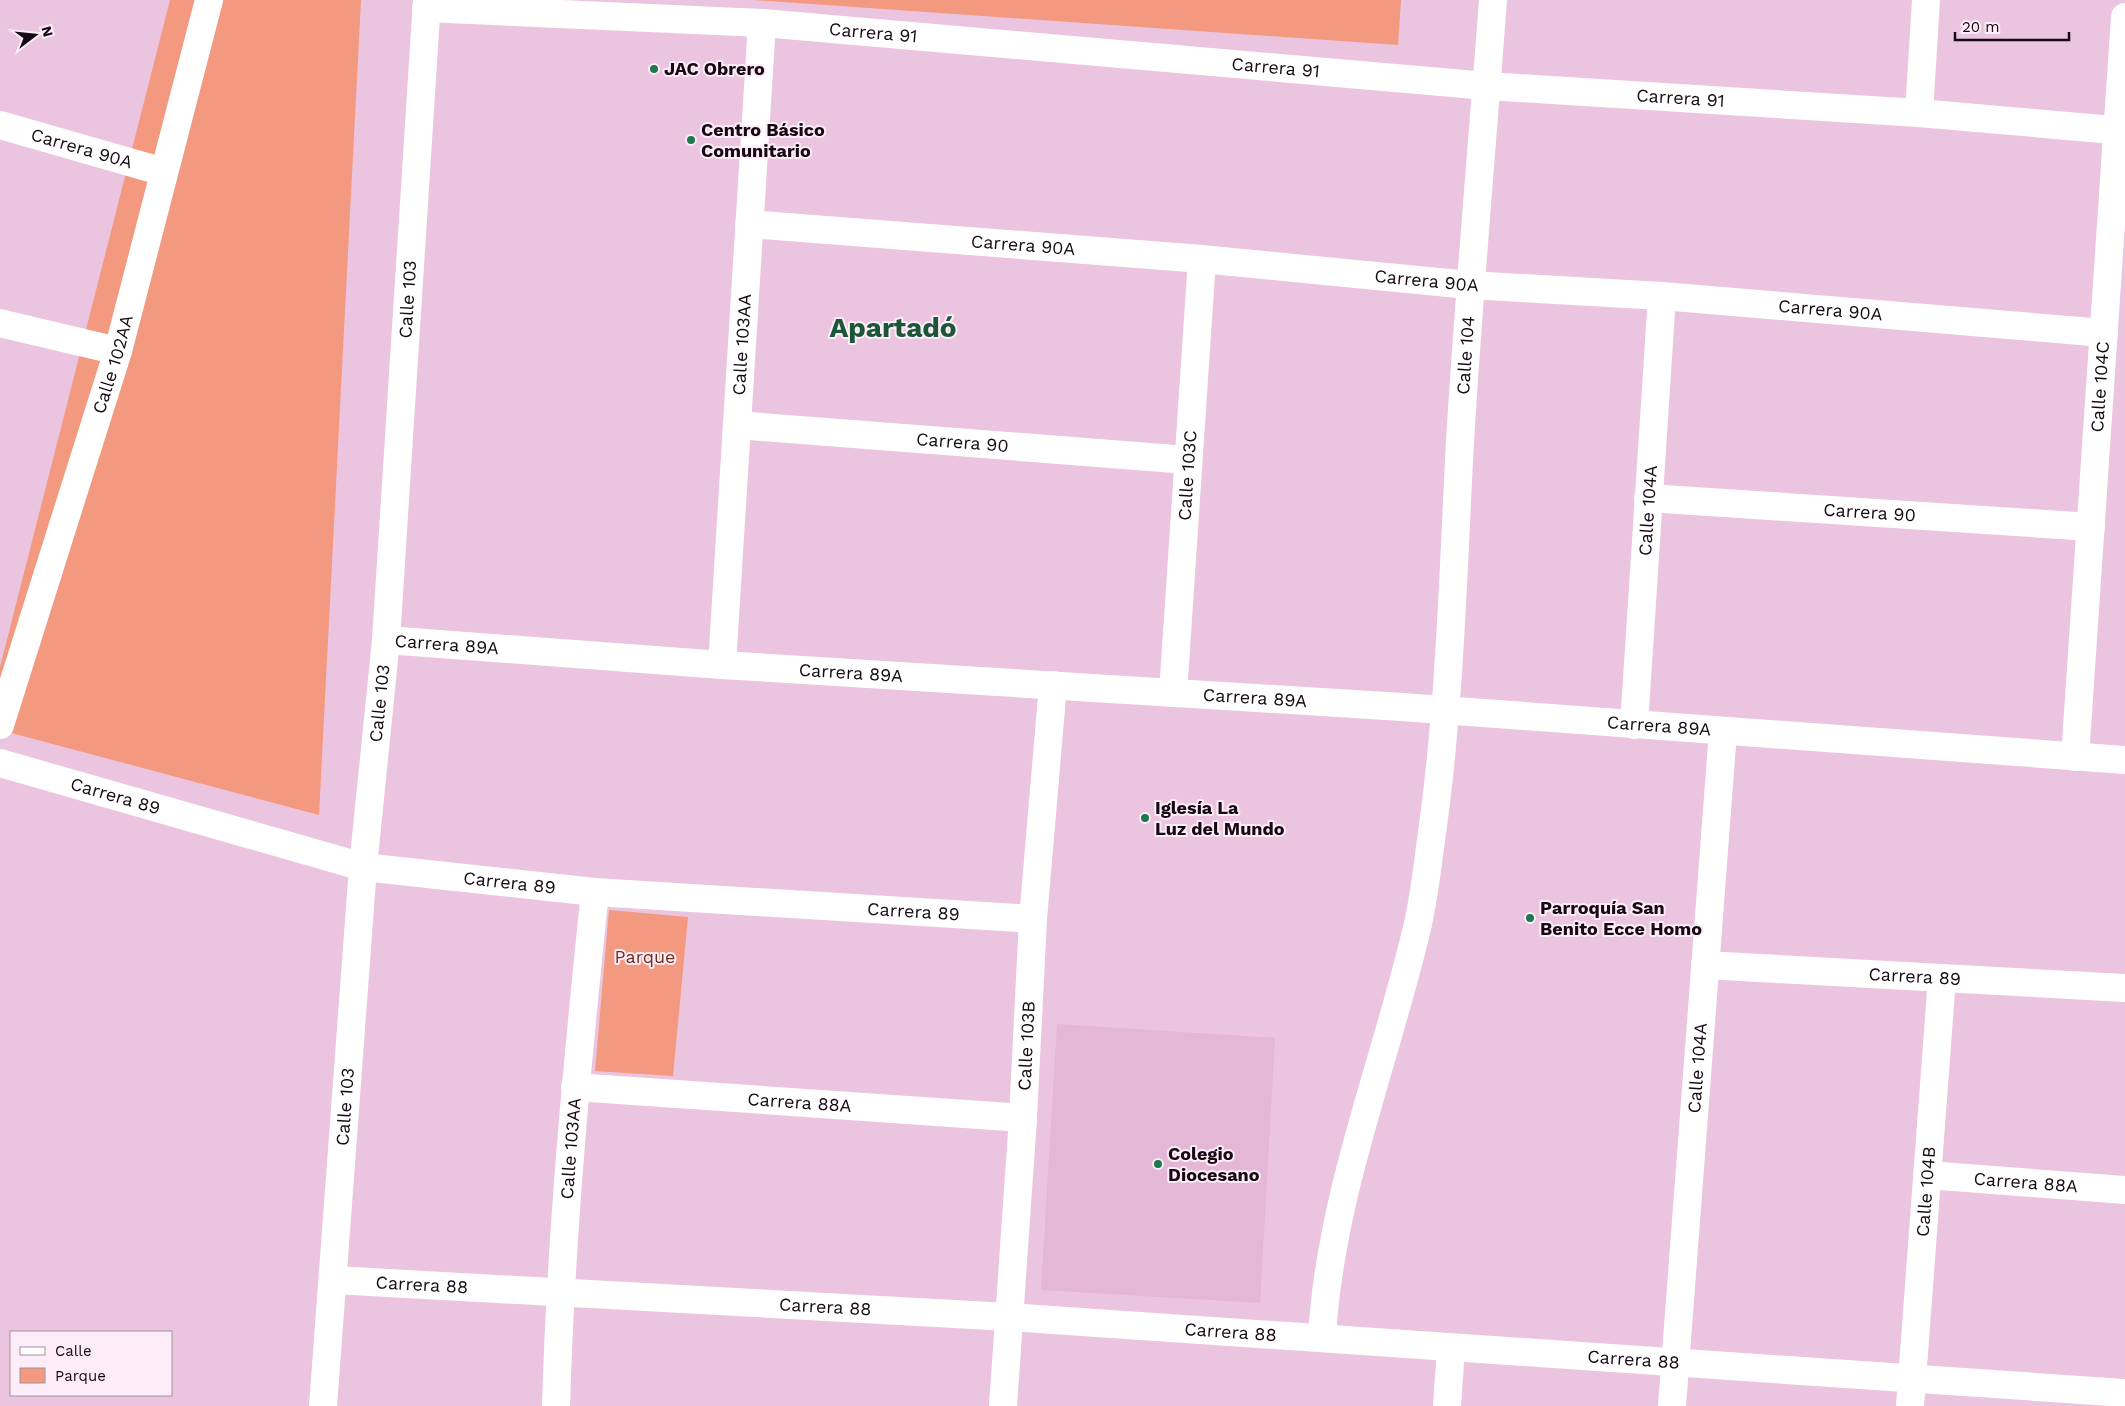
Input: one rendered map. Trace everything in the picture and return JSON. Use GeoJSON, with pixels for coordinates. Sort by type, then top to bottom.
{"type":"FeatureCollection","features":[{"type":"Feature","properties":{"kind":"street","name":"Calle 102AA"},"geometry":{"type":"LineString","coordinates":[[0,725],[118,351],[209,0]]}},
{"type":"Feature","properties":{"kind":"street","name":"Calle 104"},"geometry":{"type":"LineString","coordinates":[[1322,1337],[1325,1287],[1358,1137],[1418,926],[1432,838],[1445,711],[1469,285],[1493,0]]}},
{"type":"Feature","properties":{"kind":"street"},"geometry":{"type":"LineString","coordinates":[[1919,113],[1926,0]]}},
{"type":"Feature","properties":{"kind":"street","name":"Carrera 91"},"geometry":{"type":"LineString","coordinates":[[426,4],[762,23],[1487,86],[1919,113],[2121,130]]}},
{"type":"Feature","properties":{"kind":"street","name":"Calle 103"},"geometry":{"type":"LineString","coordinates":[[323,1406],[334,1280],[363,867],[386,640],[426,4]]}},
{"type":"Feature","properties":{"kind":"street","name":"Calle 104C"},"geometry":{"type":"LineString","coordinates":[[2076,757],[2104,333],[2121,130],[2125,17]]}},
{"type":"Feature","properties":{"kind":"street","name":"Calle 103AA"},"geometry":{"type":"LineString","coordinates":[[722,665],[762,23]]}},
{"type":"Feature","properties":{"kind":"street","name":"Carrera 90A"},"geometry":{"type":"LineString","coordinates":[[0,125],[164,172]]}},
{"type":"Feature","properties":{"kind":"street","name":"Carrera 90A"},"geometry":{"type":"LineString","coordinates":[[749,224],[1202,259],[1469,285],[1662,296],[2104,333]]}},
{"type":"Feature","properties":{"kind":"street","name":"Calle 103C"},"geometry":{"type":"LineString","coordinates":[[1172,693],[1202,259]]}},
{"type":"Feature","properties":{"kind":"street","name":"Calle 104A"},"geometry":{"type":"LineString","coordinates":[[1634,725],[1662,296]]}},
{"type":"Feature","properties":{"kind":"street"},"geometry":{"type":"LineString","coordinates":[[0,324],[118,351]]}},
{"type":"Feature","properties":{"kind":"street","name":"Carrera 90"},"geometry":{"type":"LineString","coordinates":[[737,425],[1188,460]]}},
{"type":"Feature","properties":{"kind":"street","name":"Carrera 90"},"geometry":{"type":"LineString","coordinates":[[1648,498],[2091,528]]}},
{"type":"Feature","properties":{"kind":"street","name":"Carrera 89A"},"geometry":{"type":"LineString","coordinates":[[386,640],[722,665],[1445,711],[2125,760]]}},
{"type":"Feature","properties":{"kind":"street","name":"Calle 103B"},"geometry":{"type":"LineString","coordinates":[[1003,1406],[1023,1118],[1033,918],[1053,685]]}},
{"type":"Feature","properties":{"kind":"street","name":"Calle 104A"},"geometry":{"type":"LineString","coordinates":[[1672,1406],[1723,731]]}},
{"type":"Feature","properties":{"kind":"street","name":"Carrera 89"},"geometry":{"type":"LineString","coordinates":[[0,763],[363,867],[595,892],[1033,918]]}},
{"type":"Feature","properties":{"kind":"street","name":"Calle 103AA"},"geometry":{"type":"LineString","coordinates":[[556,1406],[559,1292],[575,1087],[595,892]]}},
{"type":"Feature","properties":{"kind":"street","name":"Carrera 89"},"geometry":{"type":"LineString","coordinates":[[1705,965],[2125,988]]}},
{"type":"Feature","properties":{"kind":"street","name":"Calle 104B"},"geometry":{"type":"LineString","coordinates":[[1910,1406],[1942,978]]}},
{"type":"Feature","properties":{"kind":"street","name":"Carrera 88A"},"geometry":{"type":"LineString","coordinates":[[575,1087],[1023,1118]]}},
{"type":"Feature","properties":{"kind":"street","name":"Carrera 88A"},"geometry":{"type":"LineString","coordinates":[[1927,1175],[2125,1190]]}},
{"type":"Feature","properties":{"kind":"street","name":"Carrera 88"},"geometry":{"type":"LineString","coordinates":[[334,1280],[1010,1317],[1322,1337],[1675,1364],[2125,1393]]}},
{"type":"Feature","properties":{"kind":"street"},"geometry":{"type":"LineString","coordinates":[[1447,1406],[1451,1348]]}},
{"type":"Feature","properties":{"kind":"shaded area","name":"Colegio Diocesano"},"geometry":{"type":"Polygon","coordinates":[[[1057,1024],[1275,1038],[1260,1303],[1041,1290],[1057,1024]]]}},
{"type":"Feature","properties":{"kind":"green space"},"geometry":{"type":"Polygon","coordinates":[[[170,0],[361,0],[319,815],[0,730],[0,667],[170,0]]]}},
{"type":"Feature","properties":{"kind":"green space"},"geometry":{"type":"Polygon","coordinates":[[[754,0],[1401,0],[1398,45],[754,0]]]}},
{"type":"Feature","properties":{"kind":"green space","name":"Parque"},"geometry":{"type":"Polygon","coordinates":[[[609,910],[688,917],[673,1076],[595,1071],[609,910]]]}},
{"type":"Feature","properties":{"kind":"place","name":"JAC Obrero"},"geometry":{"type":"Point","coordinates":[654,69]}},
{"type":"Feature","properties":{"kind":"place","name":"Centro Básico Comunitario"},"geometry":{"type":"Point","coordinates":[691,140]}},
{"type":"Feature","properties":{"kind":"place","name":"Iglesía La Luz del Mundo"},"geometry":{"type":"Point","coordinates":[1145,818]}},
{"type":"Feature","properties":{"kind":"place","name":"Parroquía San Benito Ecce Homo"},"geometry":{"type":"Point","coordinates":[1530,918]}},
{"type":"Feature","properties":{"kind":"place","name":"Colegio Diocesano"},"geometry":{"type":"Point","coordinates":[1158,1164]}},
{"type":"Feature","properties":{"kind":"district","name":"Apartadó"},"geometry":{"type":"Point","coordinates":[893,327]}}]}
